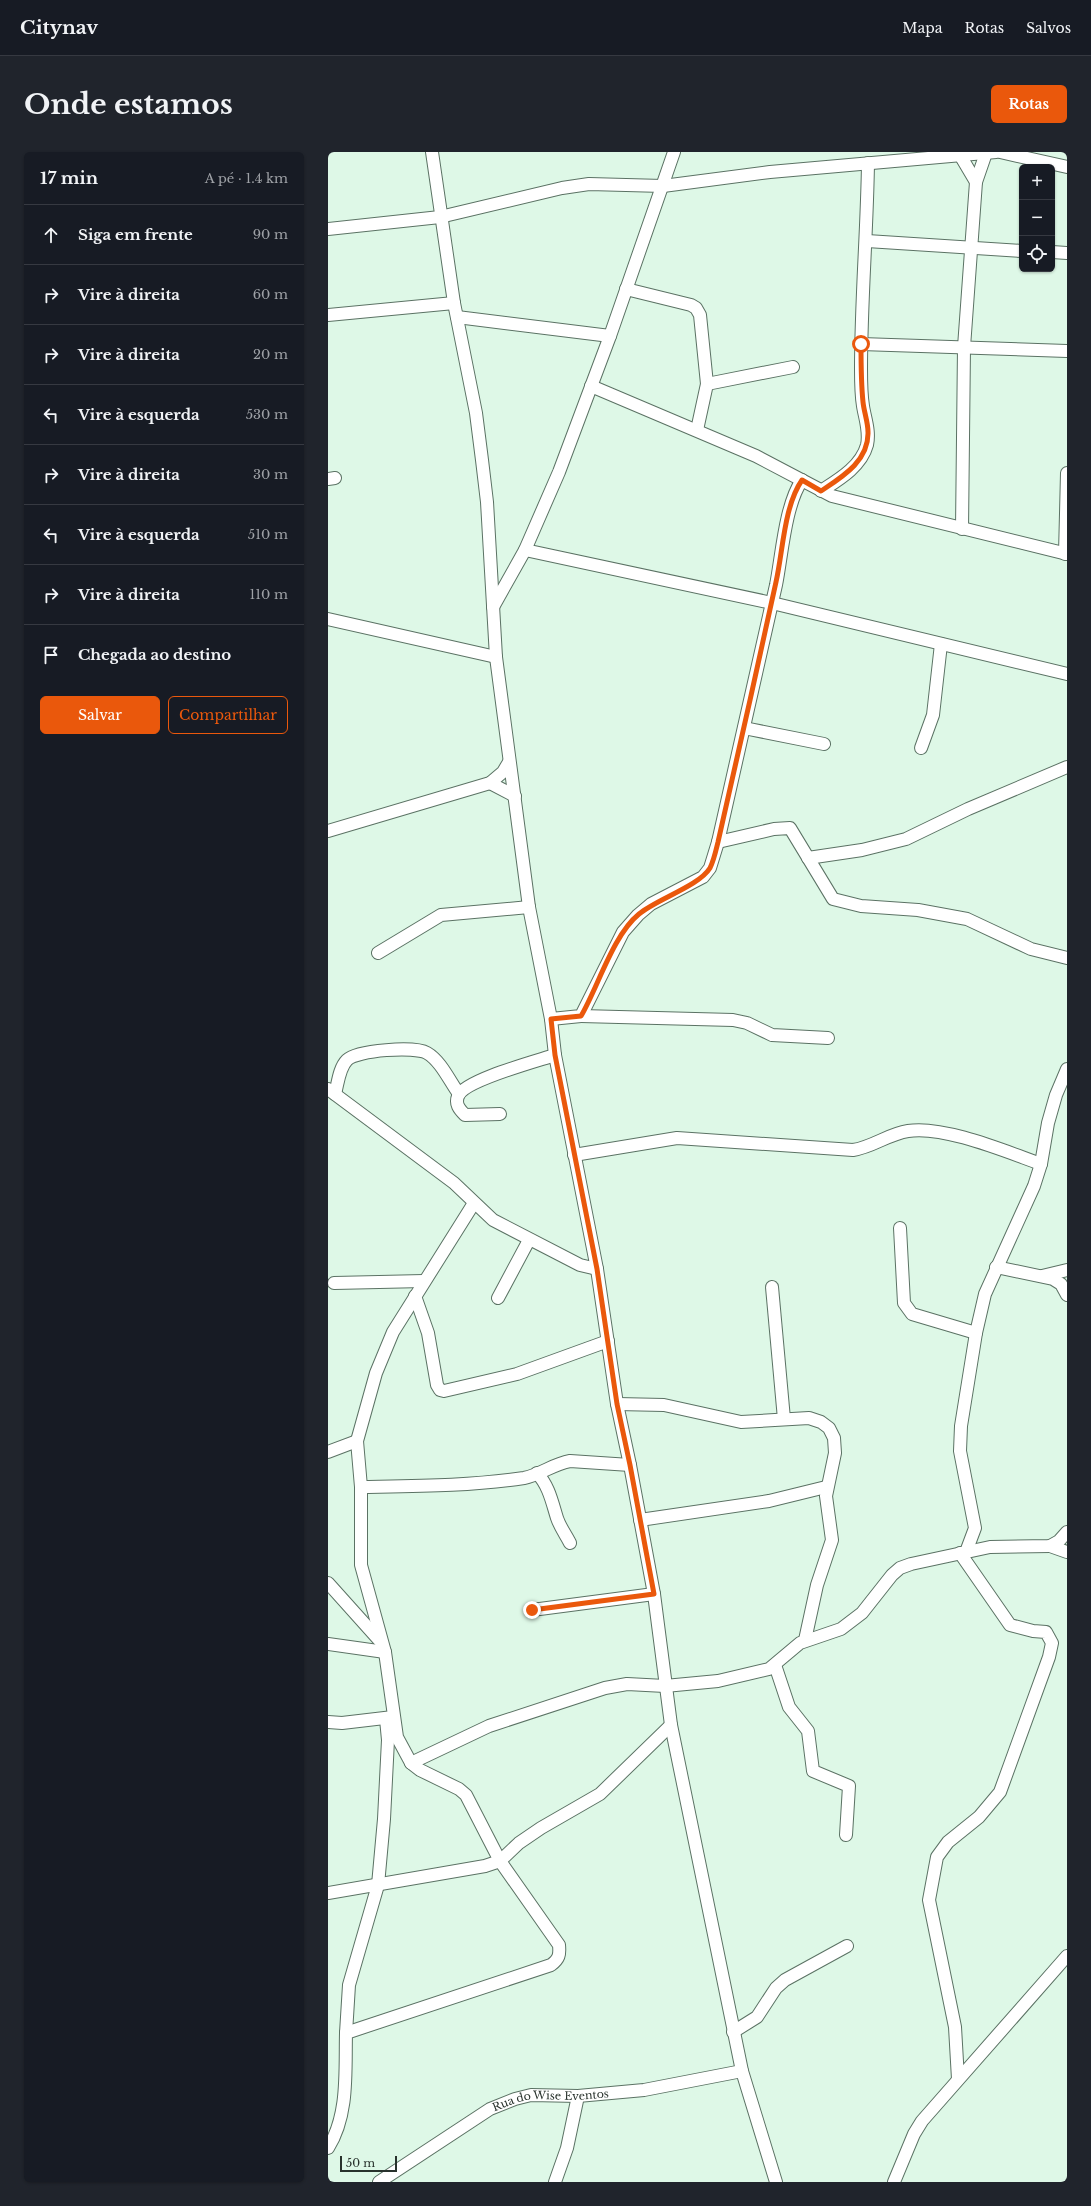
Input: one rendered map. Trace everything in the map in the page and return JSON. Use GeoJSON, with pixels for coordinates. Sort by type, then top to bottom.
{"type":"FeatureCollection","features":[{"type":"Feature","properties":{"kind":"street"},"geometry":{"type":"LineString","coordinates":[[432,152],[440,217],[454,303],[476,414],[482,460],[496,657],[529,907],[551,1019],[555,1055],[597,1269],[617,1404],[654,1594],[671,1725],[733,2032],[742,2071],[776,2182]]}},
{"type":"Feature","properties":{"kind":"street"},"geometry":{"type":"LineString","coordinates":[[1000,152],[1050,157],[1067,167]]}},
{"type":"Feature","properties":{"kind":"street"},"geometry":{"type":"LineString","coordinates":[[328,229],[440,217],[576,185],[663,186],[873,159],[991,153]]}},
{"type":"Feature","properties":{"kind":"street"},"geometry":{"type":"LineString","coordinates":[[962,529],[964,347],[976,182],[991,153]]}},
{"type":"Feature","properties":{"kind":"street"},"geometry":{"type":"LineString","coordinates":[[493,607],[525,550],[558,472],[610,336],[663,186],[671,154]]}},
{"type":"Feature","properties":{"kind":"street"},"geometry":{"type":"LineString","coordinates":[[960,155],[976,182]]}},
{"type":"Feature","properties":{"kind":"street"},"geometry":{"type":"LineString","coordinates":[[821,491],[850,471],[859,461],[866,445],[868,432],[862,390],[861,315],[873,159]]}},
{"type":"Feature","properties":{"kind":"street"},"geometry":{"type":"LineString","coordinates":[[867,241],[1019,251]]}},
{"type":"Feature","properties":{"kind":"street"},"geometry":{"type":"LineString","coordinates":[[1055,252],[1067,253]]}},
{"type":"Feature","properties":{"kind":"street"},"geometry":{"type":"LineString","coordinates":[[626,289],[691,305],[696,308],[700,315],[707,384],[697,430]]}},
{"type":"Feature","properties":{"kind":"street"},"geometry":{"type":"LineString","coordinates":[[328,315],[454,303]]}},
{"type":"Feature","properties":{"kind":"street"},"geometry":{"type":"LineString","coordinates":[[457,317],[610,336]]}},
{"type":"Feature","properties":{"kind":"street"},"geometry":{"type":"LineString","coordinates":[[861,344],[1067,351]]}},
{"type":"Feature","properties":{"kind":"street"},"geometry":{"type":"LineString","coordinates":[[707,384],[793,367]]}},
{"type":"Feature","properties":{"kind":"street"},"geometry":{"type":"LineString","coordinates":[[591,386],[756,456],[832,496],[1066,554],[1067,473]]}},
{"type":"Feature","properties":{"kind":"street"},"geometry":{"type":"LineString","coordinates":[[581,1016],[623,932],[638,915],[651,904],[703,877],[710,868],[718,842],[772,603],[790,509],[796,489],[802,480]]}},
{"type":"Feature","properties":{"kind":"street"},"geometry":{"type":"LineString","coordinates":[[525,550],[772,603],[1067,674]]}},
{"type":"Feature","properties":{"kind":"street"},"geometry":{"type":"LineString","coordinates":[[328,619],[496,657]]}},
{"type":"Feature","properties":{"kind":"street"},"geometry":{"type":"LineString","coordinates":[[921,748],[934,715],[941,644]]}},
{"type":"Feature","properties":{"kind":"street"},"geometry":{"type":"LineString","coordinates":[[744,728],[824,744]]}},
{"type":"Feature","properties":{"kind":"street"},"geometry":{"type":"LineString","coordinates":[[328,831],[490,783],[503,772],[509,762]]}},
{"type":"Feature","properties":{"kind":"street"},"geometry":{"type":"LineString","coordinates":[[808,858],[862,850],[906,839],[968,809],[1067,767]]}},
{"type":"Feature","properties":{"kind":"street"},"geometry":{"type":"LineString","coordinates":[[490,783],[515,796]]}},
{"type":"Feature","properties":{"kind":"street"},"geometry":{"type":"LineString","coordinates":[[718,842],[774,829],[790,828],[833,899],[861,906],[918,910],[967,919],[1032,949],[1067,958]]}},
{"type":"Feature","properties":{"kind":"street"},"geometry":{"type":"LineString","coordinates":[[378,953],[441,915],[529,907]]}},
{"type":"Feature","properties":{"kind":"street"},"geometry":{"type":"LineString","coordinates":[[551,1019],[581,1016],[733,1020],[747,1023],[772,1034],[828,1038]]}},
{"type":"Feature","properties":{"kind":"street"},"geometry":{"type":"LineString","coordinates":[[459,1094],[443,1071],[428,1054],[422,1051],[408,1050],[366,1052],[352,1056],[343,1065],[332,1092],[454,1183],[493,1220],[529,1240],[580,1265],[597,1269]]}},
{"type":"Feature","properties":{"kind":"street"},"geometry":{"type":"LineString","coordinates":[[500,1114],[465,1115],[458,1108],[457,1101],[459,1094],[470,1086],[497,1074],[555,1055]]}},
{"type":"Feature","properties":{"kind":"street"},"geometry":{"type":"LineString","coordinates":[[963,1552],[976,1528],[960,1451],[961,1426],[976,1334],[985,1294],[1034,1186],[1041,1164],[1048,1123],[1061,1096],[1067,1069]]}},
{"type":"Feature","properties":{"kind":"street"},"geometry":{"type":"LineString","coordinates":[[574,1155],[677,1138],[853,1150],[869,1146],[899,1133],[919,1130],[934,1131],[989,1145],[1041,1164]]}},
{"type":"Feature","properties":{"kind":"street"},"geometry":{"type":"LineString","coordinates":[[328,2148],[340,2123],[343,2107],[348,1985],[378,1885],[384,1818],[389,1717],[384,1648],[367,1592],[361,1565],[361,1487],[357,1442],[382,1355],[415,1296],[474,1203]]}},
{"type":"Feature","properties":{"kind":"street"},"geometry":{"type":"LineString","coordinates":[[900,1228],[903,1294],[907,1308],[912,1314],[976,1334]]}},
{"type":"Feature","properties":{"kind":"street"},"geometry":{"type":"LineString","coordinates":[[498,1298],[529,1240]]}},
{"type":"Feature","properties":{"kind":"street"},"geometry":{"type":"LineString","coordinates":[[996,1267],[1042,1276],[1061,1284],[1067,1294]]}},
{"type":"Feature","properties":{"kind":"street"},"geometry":{"type":"LineString","coordinates":[[1042,1276],[1067,1270]]}},
{"type":"Feature","properties":{"kind":"street"},"geometry":{"type":"LineString","coordinates":[[334,1283],[424,1282]]}},
{"type":"Feature","properties":{"kind":"street"},"geometry":{"type":"LineString","coordinates":[[772,1287],[784,1419]]}},
{"type":"Feature","properties":{"kind":"street"},"geometry":{"type":"LineString","coordinates":[[415,1296],[428,1333],[438,1385],[440,1390],[444,1391],[517,1374],[608,1341]]}},
{"type":"Feature","properties":{"kind":"street"},"geometry":{"type":"LineString","coordinates":[[617,1404],[664,1405],[741,1422],[809,1418],[821,1422],[829,1428],[834,1438],[835,1453],[826,1487],[832,1540],[817,1585],[804,1640]]}},
{"type":"Feature","properties":{"kind":"street"},"geometry":{"type":"LineString","coordinates":[[328,1452],[357,1442]]}},
{"type":"Feature","properties":{"kind":"street"},"geometry":{"type":"LineString","coordinates":[[361,1487],[474,1482],[524,1478],[560,1463],[570,1461],[630,1465]]}},
{"type":"Feature","properties":{"kind":"street"},"geometry":{"type":"LineString","coordinates":[[537,1473],[544,1481],[555,1507],[558,1519],[570,1543]]}},
{"type":"Feature","properties":{"kind":"street"},"geometry":{"type":"LineString","coordinates":[[640,1520],[754,1504],[826,1487]]}},
{"type":"Feature","properties":{"kind":"street"},"geometry":{"type":"LineString","coordinates":[[1050,1546],[1059,1541],[1067,1532]]}},
{"type":"Feature","properties":{"kind":"street"},"geometry":{"type":"LineString","coordinates":[[411,1763],[489,1726],[605,1688],[627,1684],[665,1686],[738,1677],[769,1669],[793,1647],[804,1640],[842,1629],[862,1613],[892,1575],[900,1568],[911,1564],[990,1547],[1050,1546],[1067,1552]]}},
{"type":"Feature","properties":{"kind":"street"},"geometry":{"type":"LineString","coordinates":[[958,2079],[956,2027],[929,1900],[934,1885],[934,1866],[937,1857],[948,1842],[978,1817],[1000,1792],[1049,1657],[1052,1643],[1046,1632],[1033,1632],[1010,1625],[963,1552]]}},
{"type":"Feature","properties":{"kind":"street"},"geometry":{"type":"LineString","coordinates":[[328,1583],[384,1648]]}},
{"type":"Feature","properties":{"kind":"street"},"geometry":{"type":"LineString","coordinates":[[532,1610],[654,1594]]}},
{"type":"Feature","properties":{"kind":"street"},"geometry":{"type":"LineString","coordinates":[[328,1644],[384,1648]]}},
{"type":"Feature","properties":{"kind":"street"},"geometry":{"type":"LineString","coordinates":[[775,1665],[789,1707],[808,1731],[813,1771],[849,1786],[846,1835]]}},
{"type":"Feature","properties":{"kind":"street"},"geometry":{"type":"LineString","coordinates":[[328,1722],[342,1723],[389,1717]]}},
{"type":"Feature","properties":{"kind":"street"},"geometry":{"type":"LineString","coordinates":[[346,2033],[551,1966],[558,1960],[559,1945],[500,1862],[466,1795],[459,1788],[420,1770],[411,1763],[397,1737],[389,1717]]}},
{"type":"Feature","properties":{"kind":"street"},"geometry":{"type":"LineString","coordinates":[[328,1893],[485,1866],[500,1862],[519,1843],[541,1828],[600,1794],[671,1725]]}},
{"type":"Feature","properties":{"kind":"street"},"geometry":{"type":"LineString","coordinates":[[733,2032],[757,2017],[776,1988],[785,1980],[847,1946]]}},
{"type":"Feature","properties":{"kind":"street"},"geometry":{"type":"LineString","coordinates":[[894,2182],[914,2134],[922,2120],[1002,2032],[1067,1956]]}},
{"type":"Feature","properties":{"kind":"street","name":"Rua do Wise Eventos"},"geometry":{"type":"LineString","coordinates":[[379,2182],[490,2109],[531,2095],[578,2096],[644,2090],[742,2071]]}},
{"type":"Feature","properties":{"kind":"street"},"geometry":{"type":"LineString","coordinates":[[555,2182],[567,2148],[578,2096]]}},
{"type":"Feature","properties":{"kind":"route"},"geometry":{"type":"LineString","coordinates":[[532,1610],[654,1594],[617,1404],[597,1269],[555,1055],[551,1019],[581,1016],[623,932],[638,915],[651,904],[703,877],[710,868],[718,842],[778,574],[790,509],[796,489],[802,480],[821,491],[833,484],[850,471],[859,461],[866,445],[868,432],[863,405],[861,344]]}}]}
